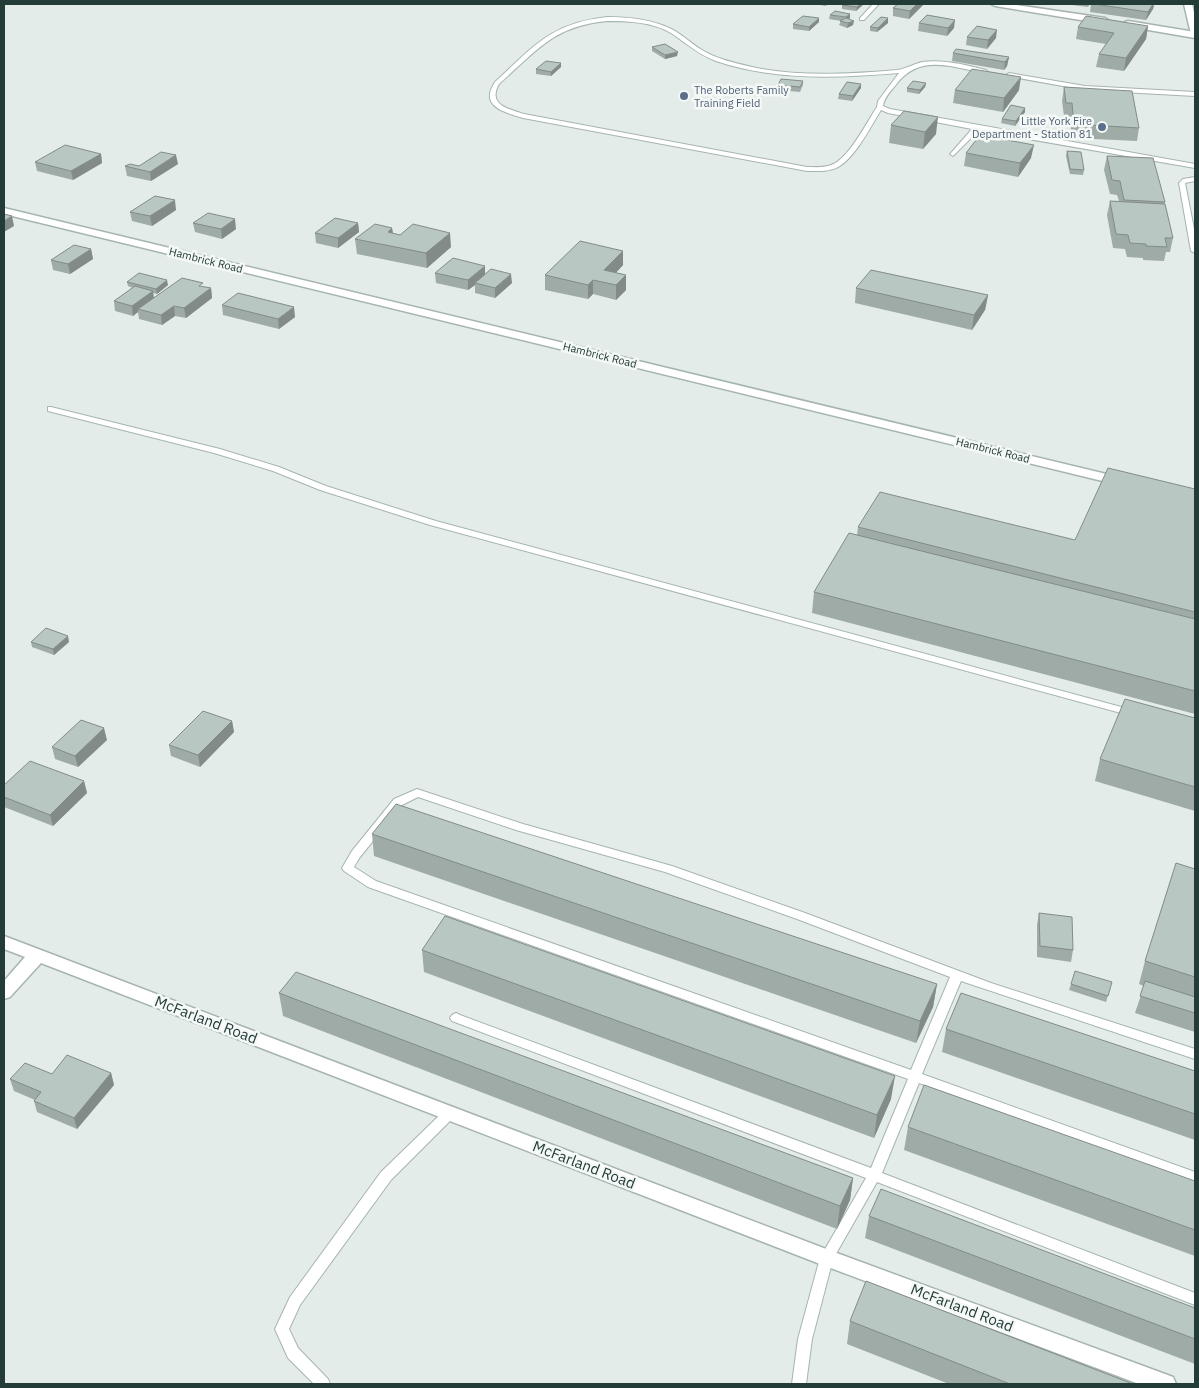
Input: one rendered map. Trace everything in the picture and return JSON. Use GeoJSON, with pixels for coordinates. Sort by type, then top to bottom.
{"type":"FeatureCollection","features":[{"type":"Feature","properties":{"kind":"street"},"geometry":{"type":"LineString","coordinates":[[995,4],[1195,35],[1188,4]]}},
{"type":"Feature","properties":{"kind":"street","name":"Hambrick Road"},"geometry":{"type":"LineString","coordinates":[[4,211],[1137,485]]}},
{"type":"Feature","properties":{"kind":"street","name":"McFarland Road"},"geometry":{"type":"LineString","coordinates":[[4,942],[827,1258],[1165,1384]]}},
{"type":"Feature","properties":{"kind":"street"},"geometry":{"type":"LineString","coordinates":[[4,992],[38,955]]}},
{"type":"Feature","properties":{"kind":"lane"},"geometry":{"type":"LineString","coordinates":[[862,20],[876,4]]}},
{"type":"Feature","properties":{"kind":"lane"},"geometry":{"type":"LineString","coordinates":[[905,71],[881,101],[880,107],[845,159],[835,165],[822,169],[807,169],[523,116],[495,104],[490,96],[491,90],[496,83],[551,36],[579,24],[614,19],[634,20],[659,26],[667,29],[704,54],[730,64],[764,72],[799,76],[841,76],[905,71],[926,64],[994,73]]}},
{"type":"Feature","properties":{"kind":"lane"},"geometry":{"type":"LineString","coordinates":[[1004,74],[1085,88],[1195,94]]}},
{"type":"Feature","properties":{"kind":"lane"},"geometry":{"type":"LineString","coordinates":[[880,107],[888,111],[988,130],[1195,166]]}},
{"type":"Feature","properties":{"kind":"lane"},"geometry":{"type":"LineString","coordinates":[[953,154],[975,130],[988,130]]}},
{"type":"Feature","properties":{"kind":"lane"},"geometry":{"type":"LineString","coordinates":[[1195,179],[1182,182],[1191,214],[1195,250]]}},
{"type":"Feature","properties":{"kind":"lane"},"geometry":{"type":"LineString","coordinates":[[51,409],[217,451],[276,469],[323,488],[433,523],[1146,717]]}},
{"type":"Feature","properties":{"kind":"lane"},"geometry":{"type":"LineString","coordinates":[[1195,1054],[957,975],[801,916],[668,869],[520,827],[417,793],[398,802],[356,854],[348,868],[372,884],[1195,1177]]}},
{"type":"Feature","properties":{"kind":"lane"},"geometry":{"type":"LineString","coordinates":[[799,1384],[805,1339],[827,1258],[874,1176],[957,975]]}},
{"type":"Feature","properties":{"kind":"lane"},"geometry":{"type":"LineString","coordinates":[[456,1018],[1195,1299]]}},
{"type":"Feature","properties":{"kind":"lane"},"geometry":{"type":"LineString","coordinates":[[323,1384],[293,1353],[282,1329],[295,1301],[386,1176],[450,1114]]}},
{"type":"Feature","properties":{"kind":"building"},"geometry":{"type":"Polygon","coordinates":[[[860,4],[857,7],[842,5],[860,4]]]}},
{"type":"Feature","properties":{"kind":"building"},"geometry":{"type":"Polygon","coordinates":[[[898,4],[917,4],[910,11],[893,8],[898,4]]]}},
{"type":"Feature","properties":{"kind":"building"},"geometry":{"type":"Polygon","coordinates":[[[1094,4],[1153,4],[1148,12],[1094,4]]]}},
{"type":"Feature","properties":{"kind":"building"},"geometry":{"type":"Polygon","coordinates":[[[835,11],[850,14],[846,17],[830,15],[835,11]]]}},
{"type":"Feature","properties":{"kind":"building"},"geometry":{"type":"Polygon","coordinates":[[[927,15],[955,20],[948,28],[919,23],[927,15]]]}},
{"type":"Feature","properties":{"kind":"building"},"geometry":{"type":"Polygon","coordinates":[[[803,16],[819,18],[809,27],[793,24],[803,16]]]}},
{"type":"Feature","properties":{"kind":"building"},"geometry":{"type":"Polygon","coordinates":[[[1086,16],[1148,26],[1126,58],[1099,54],[1114,33],[1078,27],[1086,16]]]}},
{"type":"Feature","properties":{"kind":"building"},"geometry":{"type":"Polygon","coordinates":[[[881,17],[888,18],[878,28],[870,27],[881,17]]]}},
{"type":"Feature","properties":{"kind":"building"},"geometry":{"type":"Polygon","coordinates":[[[846,18],[854,21],[848,23],[840,21],[846,18]]]}},
{"type":"Feature","properties":{"kind":"building"},"geometry":{"type":"Polygon","coordinates":[[[977,26],[997,30],[988,40],[967,37],[977,26]]]}},
{"type":"Feature","properties":{"kind":"building"},"geometry":{"type":"Polygon","coordinates":[[[665,44],[678,52],[665,55],[652,47],[665,44]]]}},
{"type":"Feature","properties":{"kind":"building"},"geometry":{"type":"Polygon","coordinates":[[[956,49],[1009,57],[1005,62],[953,53],[956,49]]]}},
{"type":"Feature","properties":{"kind":"building"},"geometry":{"type":"Polygon","coordinates":[[[546,61],[561,63],[551,72],[536,69],[546,61]]]}},
{"type":"Feature","properties":{"kind":"building"},"geometry":{"type":"Polygon","coordinates":[[[972,69],[1021,77],[1004,98],[955,90],[972,69]]]}},
{"type":"Feature","properties":{"kind":"building"},"geometry":{"type":"Polygon","coordinates":[[[781,79],[803,81],[800,87],[778,85],[781,79]]]}},
{"type":"Feature","properties":{"kind":"building"},"geometry":{"type":"Polygon","coordinates":[[[913,81],[926,83],[920,90],[907,88],[913,81]]]}},
{"type":"Feature","properties":{"kind":"building"},"geometry":{"type":"Polygon","coordinates":[[[847,82],[861,84],[853,96],[839,94],[847,82]]]}},
{"type":"Feature","properties":{"kind":"building"},"geometry":{"type":"Polygon","coordinates":[[[1064,87],[1132,91],[1139,128],[1074,124],[1072,103],[1066,103],[1064,87]]]}},
{"type":"Feature","properties":{"kind":"building"},"geometry":{"type":"Polygon","coordinates":[[[1011,105],[1025,108],[1016,121],[1002,119],[1011,105]]]}},
{"type":"Feature","properties":{"kind":"building"},"geometry":{"type":"Polygon","coordinates":[[[904,111],[938,117],[925,132],[891,125],[904,111]]]}},
{"type":"Feature","properties":{"kind":"building"},"geometry":{"type":"Polygon","coordinates":[[[980,135],[1034,145],[1020,163],[966,153],[980,135]]]}},
{"type":"Feature","properties":{"kind":"building"},"geometry":{"type":"Polygon","coordinates":[[[65,145],[101,154],[71,171],[35,162],[65,145]]]}},
{"type":"Feature","properties":{"kind":"building"},"geometry":{"type":"Polygon","coordinates":[[[1067,151],[1081,152],[1084,170],[1070,169],[1067,151]]]}},
{"type":"Feature","properties":{"kind":"building"},"geometry":{"type":"Polygon","coordinates":[[[161,152],[176,155],[150,172],[125,166],[130,164],[139,166],[161,152]]]}},
{"type":"Feature","properties":{"kind":"building"},"geometry":{"type":"Polygon","coordinates":[[[1107,156],[1153,158],[1165,202],[1124,200],[1120,181],[1112,180],[1107,156]]]}},
{"type":"Feature","properties":{"kind":"building"},"geometry":{"type":"Polygon","coordinates":[[[155,196],[175,200],[150,216],[130,212],[155,196]]]}},
{"type":"Feature","properties":{"kind":"building"},"geometry":{"type":"Polygon","coordinates":[[[1110,201],[1165,204],[1173,238],[1165,238],[1167,247],[1130,243],[1128,235],[1116,234],[1110,201]]]}},
{"type":"Feature","properties":{"kind":"building"},"geometry":{"type":"Polygon","coordinates":[[[208,213],[235,219],[221,229],[193,223],[208,213]]]}},
{"type":"Feature","properties":{"kind":"building"},"geometry":{"type":"Polygon","coordinates":[[[4,214],[12,216],[4,221],[4,214]]]}},
{"type":"Feature","properties":{"kind":"building"},"geometry":{"type":"Polygon","coordinates":[[[335,218],[358,223],[338,238],[315,233],[335,218]]]}},
{"type":"Feature","properties":{"kind":"building"},"geometry":{"type":"Polygon","coordinates":[[[375,224],[392,228],[388,232],[400,235],[413,224],[450,233],[426,253],[355,239],[375,224]]]}},
{"type":"Feature","properties":{"kind":"building"},"geometry":{"type":"Polygon","coordinates":[[[580,241],[623,251],[604,270],[626,275],[616,285],[593,280],[588,285],[545,275],[580,241]]]}},
{"type":"Feature","properties":{"kind":"building"},"geometry":{"type":"Polygon","coordinates":[[[74,245],[91,249],[68,264],[51,260],[74,245]]]}},
{"type":"Feature","properties":{"kind":"building"},"geometry":{"type":"Polygon","coordinates":[[[453,258],[485,266],[468,280],[435,273],[453,258]]]}},
{"type":"Feature","properties":{"kind":"building"},"geometry":{"type":"Polygon","coordinates":[[[491,269],[511,274],[495,288],[475,283],[491,269]]]}},
{"type":"Feature","properties":{"kind":"building"},"geometry":{"type":"Polygon","coordinates":[[[871,270],[988,295],[974,315],[856,288],[871,270]]]}},
{"type":"Feature","properties":{"kind":"building"},"geometry":{"type":"Polygon","coordinates":[[[139,273],[167,280],[156,289],[127,282],[139,273]]]}},
{"type":"Feature","properties":{"kind":"building"},"geometry":{"type":"Polygon","coordinates":[[[182,278],[203,283],[199,286],[211,288],[184,308],[174,306],[161,315],[138,309],[182,278]]]}},
{"type":"Feature","properties":{"kind":"building"},"geometry":{"type":"Polygon","coordinates":[[[135,286],[153,291],[132,306],[114,301],[135,286]]]}},
{"type":"Feature","properties":{"kind":"building"},"geometry":{"type":"Polygon","coordinates":[[[238,293],[294,307],[278,319],[222,305],[238,293]]]}},
{"type":"Feature","properties":{"kind":"building"},"geometry":{"type":"Polygon","coordinates":[[[1108,468],[1195,489],[1195,612],[858,527],[880,492],[1075,540],[1108,468]]]}},
{"type":"Feature","properties":{"kind":"building"},"geometry":{"type":"Polygon","coordinates":[[[849,533],[1195,619],[1195,691],[814,592],[849,533]]]}},
{"type":"Feature","properties":{"kind":"building"},"geometry":{"type":"Polygon","coordinates":[[[46,628],[68,636],[53,649],[31,642],[46,628]]]}},
{"type":"Feature","properties":{"kind":"building"},"geometry":{"type":"Polygon","coordinates":[[[1125,699],[1195,718],[1195,787],[1100,759],[1125,699]]]}},
{"type":"Feature","properties":{"kind":"building"},"geometry":{"type":"Polygon","coordinates":[[[203,711],[232,721],[198,755],[169,745],[203,711]]]}},
{"type":"Feature","properties":{"kind":"building"},"geometry":{"type":"Polygon","coordinates":[[[81,720],[104,728],[75,756],[52,747],[81,720]]]}},
{"type":"Feature","properties":{"kind":"building"},"geometry":{"type":"Polygon","coordinates":[[[30,761],[84,781],[50,815],[4,797],[4,785],[30,761]]]}},
{"type":"Feature","properties":{"kind":"building"},"geometry":{"type":"Polygon","coordinates":[[[396,804],[937,984],[920,1021],[372,834],[396,804]]]}},
{"type":"Feature","properties":{"kind":"building"},"geometry":{"type":"Polygon","coordinates":[[[1176,863],[1195,869],[1195,977],[1145,961],[1176,863]]]}},
{"type":"Feature","properties":{"kind":"building"},"geometry":{"type":"Polygon","coordinates":[[[1039,913],[1072,917],[1073,950],[1040,946],[1039,913]]]}},
{"type":"Feature","properties":{"kind":"building"},"geometry":{"type":"Polygon","coordinates":[[[445,916],[895,1076],[877,1115],[422,950],[445,916]]]}},
{"type":"Feature","properties":{"kind":"building"},"geometry":{"type":"Polygon","coordinates":[[[1075,971],[1112,982],[1108,996],[1071,984],[1075,971]]]}},
{"type":"Feature","properties":{"kind":"building"},"geometry":{"type":"Polygon","coordinates":[[[296,972],[853,1178],[840,1206],[279,993],[296,972]]]}},
{"type":"Feature","properties":{"kind":"building"},"geometry":{"type":"Polygon","coordinates":[[[1145,981],[1195,997],[1195,1013],[1140,996],[1145,981]]]}},
{"type":"Feature","properties":{"kind":"building"},"geometry":{"type":"Polygon","coordinates":[[[961,993],[1195,1071],[1195,1114],[946,1029],[961,993]]]}},
{"type":"Feature","properties":{"kind":"building"},"geometry":{"type":"Polygon","coordinates":[[[67,1055],[111,1073],[74,1118],[34,1101],[41,1092],[10,1079],[25,1063],[52,1074],[67,1055]]]}},
{"type":"Feature","properties":{"kind":"building"},"geometry":{"type":"Polygon","coordinates":[[[924,1085],[1195,1181],[1195,1230],[908,1127],[924,1085]]]}},
{"type":"Feature","properties":{"kind":"building"},"geometry":{"type":"Polygon","coordinates":[[[881,1189],[1195,1308],[1195,1339],[869,1216],[881,1189]]]}},
{"type":"Feature","properties":{"kind":"building"},"geometry":{"type":"Polygon","coordinates":[[[866,1281],[1133,1384],[1010,1384],[850,1321],[866,1281]]]}},
{"type":"Feature","properties":{"kind":"place","name":"The Roberts Family Training Field"},"geometry":{"type":"Point","coordinates":[684,96]}},
{"type":"Feature","properties":{"kind":"place","name":"Little York Fire Department - Station 81"},"geometry":{"type":"Point","coordinates":[1102,127]}}]}
